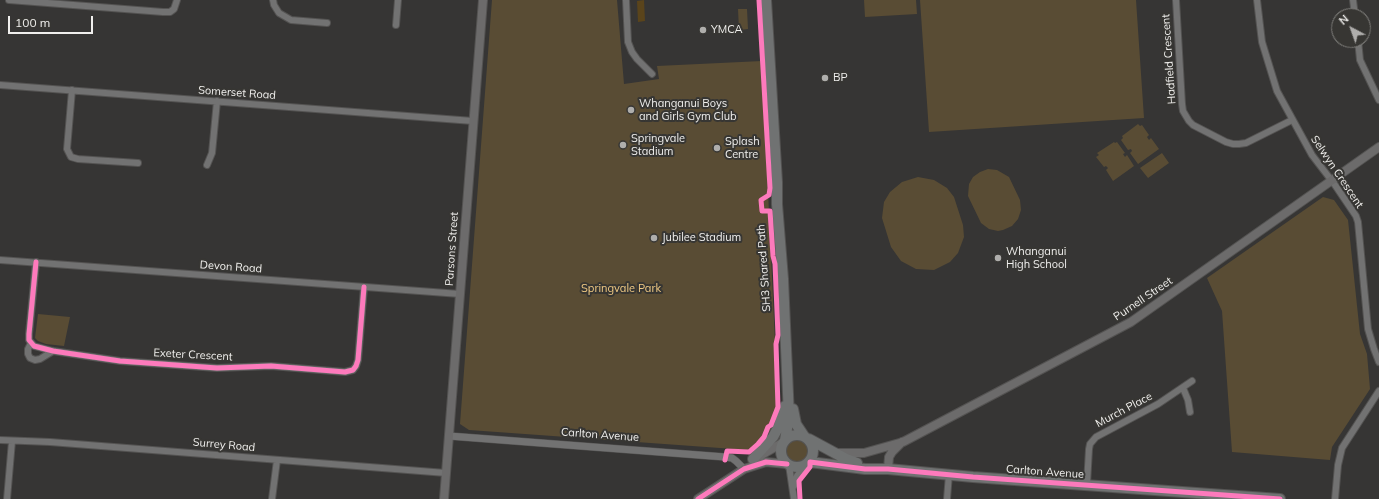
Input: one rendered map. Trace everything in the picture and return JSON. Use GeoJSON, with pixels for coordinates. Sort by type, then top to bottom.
{"type":"FeatureCollection","features":[{"type":"Feature","properties":{"kind":"highway"},"geometry":{"type":"LineString","coordinates":[[766,0],[777,204],[783,278],[787,394],[789,417],[781,448],[782,457],[788,464],[801,467],[808,463],[814,452],[812,444],[797,425],[787,394]]}},
{"type":"Feature","properties":{"kind":"highway"},"geometry":{"type":"LineString","coordinates":[[753,459],[773,437],[783,415],[787,394]]}},
{"type":"Feature","properties":{"kind":"highway"},"geometry":{"type":"LineString","coordinates":[[784,441],[793,435],[806,438]]}},
{"type":"Feature","properties":{"kind":"highway","name":"Carlton Avenue"},"geometry":{"type":"LineString","coordinates":[[806,438],[855,463],[875,468],[972,477],[1087,484],[1157,493],[1280,499]]}},
{"type":"Feature","properties":{"kind":"highway","name":"Carlton Avenue"},"geometry":{"type":"LineString","coordinates":[[808,463],[865,469],[875,468]]}},
{"type":"Feature","properties":{"kind":"main road","name":"Parsons Street"},"geometry":{"type":"LineString","coordinates":[[444,499],[483,0]]}},
{"type":"Feature","properties":{"kind":"main road","name":"Purnell Street"},"geometry":{"type":"LineString","coordinates":[[834,453],[864,453],[903,442],[1131,322],[1379,147]]}},
{"type":"Feature","properties":{"kind":"main road"},"geometry":{"type":"LineString","coordinates":[[698,499],[744,469],[753,459],[784,441]]}},
{"type":"Feature","properties":{"kind":"main road","name":"Purnell Street"},"geometry":{"type":"LineString","coordinates":[[888,469],[889,457],[892,452],[903,442]]}},
{"type":"Feature","properties":{"kind":"main road"},"geometry":{"type":"LineString","coordinates":[[744,469],[766,462],[788,464]]}},
{"type":"Feature","properties":{"kind":"street"},"geometry":{"type":"LineString","coordinates":[[9,0],[170,12],[174,9],[177,0]]}},
{"type":"Feature","properties":{"kind":"street"},"geometry":{"type":"LineString","coordinates":[[273,0],[279,13],[291,20],[327,23]]}},
{"type":"Feature","properties":{"kind":"street"},"geometry":{"type":"LineString","coordinates":[[396,25],[398,0]]}},
{"type":"Feature","properties":{"kind":"street"},"geometry":{"type":"LineString","coordinates":[[626,0],[628,42],[637,59],[652,74]]}},
{"type":"Feature","properties":{"kind":"street","name":"Hadfield Crescent"},"geometry":{"type":"LineString","coordinates":[[1176,0],[1182,104],[1183,111],[1189,121],[1193,125],[1219,139],[1233,144],[1246,143],[1292,120]]}},
{"type":"Feature","properties":{"kind":"street","name":"Selwyn Crescent"},"geometry":{"type":"LineString","coordinates":[[1257,0],[1262,42],[1277,91],[1312,155],[1353,211],[1358,222],[1368,328],[1379,362]]}},
{"type":"Feature","properties":{"kind":"street"},"geometry":{"type":"LineString","coordinates":[[1359,48],[1360,60],[1379,100]]}},
{"type":"Feature","properties":{"kind":"street","name":"Somerset Road"},"geometry":{"type":"LineString","coordinates":[[0,85],[473,121]]}},
{"type":"Feature","properties":{"kind":"street"},"geometry":{"type":"LineString","coordinates":[[72,90],[67,148],[71,157],[78,159],[138,163]]}},
{"type":"Feature","properties":{"kind":"street"},"geometry":{"type":"LineString","coordinates":[[207,165],[212,153],[217,101]]}},
{"type":"Feature","properties":{"kind":"street","name":"Devon Road"},"geometry":{"type":"LineString","coordinates":[[0,260],[460,294]]}},
{"type":"Feature","properties":{"kind":"street"},"geometry":{"type":"LineString","coordinates":[[36,262],[29,334],[31,343],[28,349],[28,354],[30,358],[35,360],[40,359],[53,351]]}},
{"type":"Feature","properties":{"kind":"street","name":"Exeter Crescent"},"geometry":{"type":"LineString","coordinates":[[31,343],[38,348],[120,361],[217,368],[271,366],[350,371],[356,366],[358,360],[364,286]]}},
{"type":"Feature","properties":{"kind":"street","name":"Murch Place"},"geometry":{"type":"LineString","coordinates":[[1087,484],[1089,449],[1096,437],[1158,404],[1192,381]]}},
{"type":"Feature","properties":{"kind":"street"},"geometry":{"type":"LineString","coordinates":[[1183,388],[1188,400],[1190,412]]}},
{"type":"Feature","properties":{"kind":"street"},"geometry":{"type":"LineString","coordinates":[[1335,499],[1338,465],[1342,448],[1379,391]]}},
{"type":"Feature","properties":{"kind":"street","name":"Carlton Avenue"},"geometry":{"type":"LineString","coordinates":[[450,436],[725,456],[735,460],[744,469]]}},
{"type":"Feature","properties":{"kind":"street","name":"Surrey Road"},"geometry":{"type":"LineString","coordinates":[[0,440],[50,442],[446,473]]}},
{"type":"Feature","properties":{"kind":"street"},"geometry":{"type":"LineString","coordinates":[[7,499],[12,441]]}},
{"type":"Feature","properties":{"kind":"street"},"geometry":{"type":"LineString","coordinates":[[272,499],[277,460]]}},
{"type":"Feature","properties":{"kind":"street"},"geometry":{"type":"LineString","coordinates":[[794,499],[795,480],[808,463]]}},
{"type":"Feature","properties":{"kind":"street"},"geometry":{"type":"LineString","coordinates":[[788,464],[794,487]]}},
{"type":"Feature","properties":{"kind":"street"},"geometry":{"type":"LineString","coordinates":[[947,499],[949,474]]}},
{"type":"Feature","properties":{"kind":"green space","name":"Springvale Park"},"geometry":{"type":"Polygon","coordinates":[[[492,0],[617,0],[624,84],[659,79],[657,66],[762,61],[778,407],[773,427],[759,448],[751,448],[748,450],[469,430],[460,424],[492,0]]]}},
{"type":"Feature","properties":{"kind":"green space"},"geometry":{"type":"Polygon","coordinates":[[[864,0],[916,0],[917,14],[865,17],[864,0]]]}},
{"type":"Feature","properties":{"kind":"green space"},"geometry":{"type":"Polygon","coordinates":[[[920,0],[1136,0],[1144,118],[929,132],[920,0]]]}},
{"type":"Feature","properties":{"kind":"green space"},"geometry":{"type":"Polygon","coordinates":[[[738,9],[747,9],[748,29],[739,30],[738,9]]]}},
{"type":"Feature","properties":{"kind":"green space"},"geometry":{"type":"Polygon","coordinates":[[[1138,124],[1140,126],[1142,125],[1149,135],[1147,137],[1149,140],[1151,138],[1159,149],[1138,164],[1130,153],[1132,151],[1131,149],[1128,150],[1121,140],[1123,138],[1122,136],[1138,124]]]}},
{"type":"Feature","properties":{"kind":"green space"},"geometry":{"type":"Polygon","coordinates":[[[1114,142],[1117,142],[1125,153],[1123,154],[1125,157],[1127,155],[1134,166],[1113,181],[1106,170],[1108,168],[1106,166],[1104,167],[1096,157],[1099,155],[1097,153],[1114,142]]]}},
{"type":"Feature","properties":{"kind":"green space"},"geometry":{"type":"Polygon","coordinates":[[[1162,153],[1169,163],[1148,178],[1140,168],[1162,153]]]}},
{"type":"Feature","properties":{"kind":"green space"},"geometry":{"type":"Polygon","coordinates":[[[988,169],[997,170],[1009,177],[1020,200],[1021,210],[1018,219],[1012,226],[1003,230],[998,231],[989,229],[981,223],[968,196],[969,184],[973,177],[988,169]]]}},
{"type":"Feature","properties":{"kind":"green space"},"geometry":{"type":"Polygon","coordinates":[[[918,177],[934,180],[947,188],[954,197],[963,225],[964,237],[958,253],[950,262],[934,270],[916,269],[901,261],[891,247],[882,218],[884,202],[890,192],[902,182],[918,177]]]}},
{"type":"Feature","properties":{"kind":"green space"},"geometry":{"type":"Polygon","coordinates":[[[1323,197],[1334,200],[1348,220],[1360,334],[1367,354],[1370,389],[1332,447],[1330,460],[1232,452],[1222,311],[1207,278],[1323,197]]]}},
{"type":"Feature","properties":{"kind":"green space"},"geometry":{"type":"Polygon","coordinates":[[[38,314],[70,317],[64,346],[46,344],[35,338],[38,314]]]}},
{"type":"Feature","properties":{"kind":"green space"},"geometry":{"type":"Polygon","coordinates":[[[797,438],[806,442],[810,451],[806,460],[797,464],[788,460],[784,451],[788,442],[797,438]]]}},
{"type":"Feature","properties":{"kind":"shaded area"},"geometry":{"type":"Polygon","coordinates":[[[644,0],[645,21],[638,22],[637,1],[644,0]]]}},
{"type":"Feature","properties":{"kind":"cycle path","name":"SH3 Shared Path"},"geometry":{"type":"LineString","coordinates":[[725,460],[727,451],[749,452],[758,444],[764,437],[768,427],[771,425],[778,407],[776,344],[778,335],[775,264],[773,256],[770,211],[762,211],[761,200],[769,195],[770,188],[759,0]]}},
{"type":"Feature","properties":{"kind":"cycle path"},"geometry":{"type":"LineString","coordinates":[[36,262],[29,334],[29,340],[34,346],[53,351],[120,361],[217,368],[271,366],[345,372],[353,370],[358,360],[364,287]]}},
{"type":"Feature","properties":{"kind":"cycle path"},"geometry":{"type":"LineString","coordinates":[[698,499],[744,469],[766,462],[787,464]]}},
{"type":"Feature","properties":{"kind":"cycle path"},"geometry":{"type":"LineString","coordinates":[[800,499],[799,481],[810,467],[810,462],[865,469],[888,469],[973,477],[1280,499]]}},
{"type":"Feature","properties":{"kind":"place","name":"YMCA"},"geometry":{"type":"Point","coordinates":[703,30]}},
{"type":"Feature","properties":{"kind":"place","name":"BP"},"geometry":{"type":"Point","coordinates":[825,78]}},
{"type":"Feature","properties":{"kind":"place","name":"Whanganui Boys and Girls Gym Club"},"geometry":{"type":"Point","coordinates":[631,110]}},
{"type":"Feature","properties":{"kind":"place","name":"Springvale Stadium"},"geometry":{"type":"Point","coordinates":[623,145]}},
{"type":"Feature","properties":{"kind":"place","name":"Splash Centre"},"geometry":{"type":"Point","coordinates":[717,148]}},
{"type":"Feature","properties":{"kind":"place","name":"Jubilee Stadium"},"geometry":{"type":"Point","coordinates":[654,238]}},
{"type":"Feature","properties":{"kind":"place","name":"Whanganui High School"},"geometry":{"type":"Point","coordinates":[998,258]}}]}
